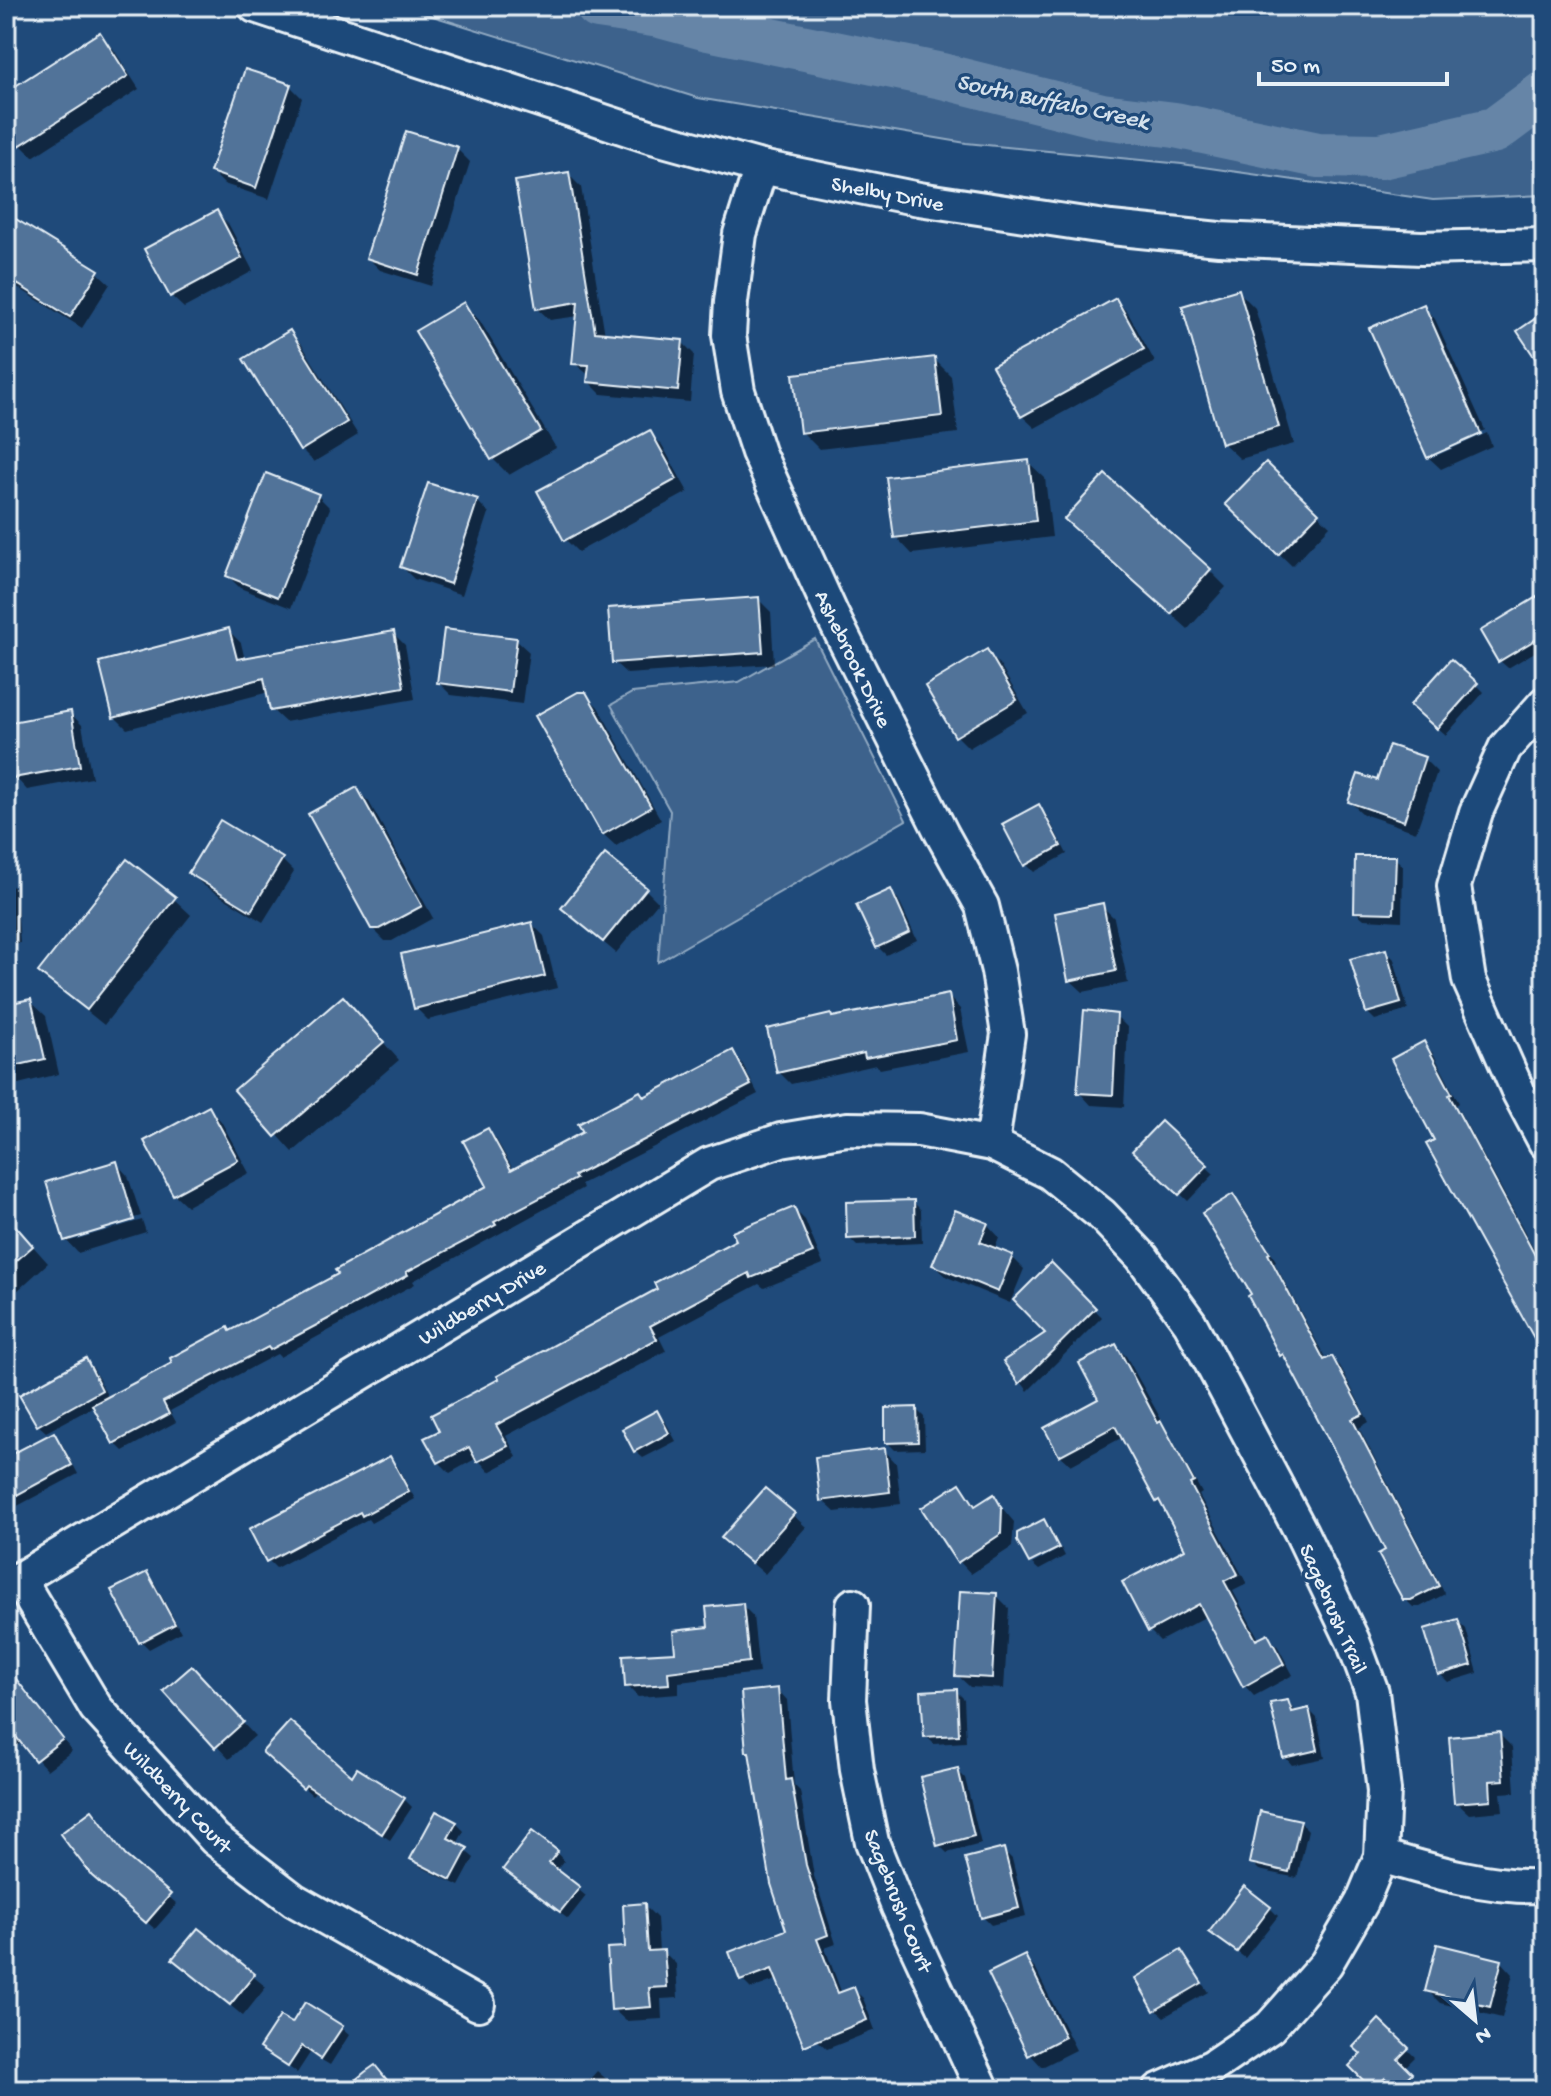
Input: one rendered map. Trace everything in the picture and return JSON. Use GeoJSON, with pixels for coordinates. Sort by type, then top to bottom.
{"type":"FeatureCollection","features":[{"type":"Feature","properties":{"kind":"street","name":"Shelby Drive"},"geometry":{"type":"LineString","coordinates":[[255,6],[649,136],[761,167],[919,199],[1111,228],[1219,239],[1421,248],[1545,245]]}},
{"type":"Feature","properties":{"kind":"street","name":"Ashebrook Drive"},"geometry":{"type":"LineString","coordinates":[[761,167],[740,234],[731,302],[729,335],[738,391],[758,452],[833,617],[942,834],[982,906],[998,971],[1008,1034],[992,1144]]}},
{"type":"Feature","properties":{"kind":"street"},"geometry":{"type":"LineString","coordinates":[[1545,703],[1505,748],[1476,812],[1454,886],[1469,980],[1519,1093],[1545,1142]]}},
{"type":"Feature","properties":{"kind":"street","name":"Wildberry Drive"},"geometry":{"type":"LineString","coordinates":[[13,1583],[709,1164],[781,1140],[847,1129],[919,1130],[992,1144]]}},
{"type":"Feature","properties":{"kind":"street","name":"Sagebrush Trail"},"geometry":{"type":"LineString","coordinates":[[992,1144],[1050,1173],[1102,1215],[1142,1257],[1190,1323],[1301,1532],[1353,1641],[1372,1692],[1384,1791],[1381,1856],[1362,1902],[1326,1964],[1270,2027],[1213,2066],[1159,2090]]}},
{"type":"Feature","properties":{"kind":"street","name":"Wildberry Court"},"geometry":{"type":"LineString","coordinates":[[13,1583],[96,1708],[215,1839],[294,1900],[478,2004]]}},
{"type":"Feature","properties":{"kind":"street","name":"Sagebrush Court"},"geometry":{"type":"LineString","coordinates":[[853,1605],[849,1700],[857,1770],[872,1842],[898,1907],[983,2090]]}},
{"type":"Feature","properties":{"kind":"street"},"geometry":{"type":"LineString","coordinates":[[1381,1856],[1423,1869],[1523,1887],[1545,1886]]}},
{"type":"Feature","properties":{"kind":"shaded area"},"geometry":{"type":"Polygon","coordinates":[[[400,6],[1545,6],[1545,195],[1433,200],[1182,164],[966,143],[698,98],[400,6]]]}},
{"type":"Feature","properties":{"kind":"shaded area"},"geometry":{"type":"Polygon","coordinates":[[[815,639],[906,820],[658,962],[670,811],[611,705],[632,693],[739,682],[815,639]]]}},
{"type":"Feature","properties":{"kind":"building"},"geometry":{"type":"Polygon","coordinates":[[[100,32],[128,76],[19,146],[6,126],[6,92],[100,32]]]}},
{"type":"Feature","properties":{"kind":"building"},"geometry":{"type":"Polygon","coordinates":[[[245,69],[291,84],[256,188],[210,172],[245,69]]]}},
{"type":"Feature","properties":{"kind":"building"},"geometry":{"type":"Polygon","coordinates":[[[406,131],[458,147],[418,275],[366,258],[406,131]]]}},
{"type":"Feature","properties":{"kind":"building"},"geometry":{"type":"Polygon","coordinates":[[[569,172],[595,332],[683,340],[678,391],[587,382],[589,365],[572,364],[578,302],[536,309],[515,181],[569,172]]]}},
{"type":"Feature","properties":{"kind":"building"},"geometry":{"type":"Polygon","coordinates":[[[217,210],[242,258],[170,297],[144,249],[217,210]]]}},
{"type":"Feature","properties":{"kind":"building"},"geometry":{"type":"Polygon","coordinates":[[[6,213],[99,270],[70,317],[6,277],[6,213]]]}},
{"type":"Feature","properties":{"kind":"building"},"geometry":{"type":"Polygon","coordinates":[[[1239,289],[1279,427],[1221,444],[1182,306],[1239,289]]]}},
{"type":"Feature","properties":{"kind":"building"},"geometry":{"type":"Polygon","coordinates":[[[1116,298],[1144,349],[1021,417],[992,366],[1116,298]]]}},
{"type":"Feature","properties":{"kind":"building"},"geometry":{"type":"Polygon","coordinates":[[[464,302],[541,431],[491,460],[415,331],[464,302]]]}},
{"type":"Feature","properties":{"kind":"building"},"geometry":{"type":"Polygon","coordinates":[[[1424,304],[1481,434],[1427,458],[1369,328],[1424,304]]]}},
{"type":"Feature","properties":{"kind":"building"},"geometry":{"type":"Polygon","coordinates":[[[1545,312],[1545,373],[1517,331],[1545,312]]]}},
{"type":"Feature","properties":{"kind":"building"},"geometry":{"type":"Polygon","coordinates":[[[290,330],[347,422],[300,451],[243,359],[290,330]]]}},
{"type":"Feature","properties":{"kind":"building"},"geometry":{"type":"Polygon","coordinates":[[[935,357],[942,416],[800,433],[793,374],[935,357]]]}},
{"type":"Feature","properties":{"kind":"building"},"geometry":{"type":"Polygon","coordinates":[[[650,430],[677,479],[564,541],[537,491],[650,430]]]}},
{"type":"Feature","properties":{"kind":"building"},"geometry":{"type":"Polygon","coordinates":[[[1029,460],[1036,521],[894,538],[886,477],[1029,460]]]}},
{"type":"Feature","properties":{"kind":"building"},"geometry":{"type":"Polygon","coordinates":[[[1266,462],[1319,513],[1278,555],[1225,504],[1266,462]]]}},
{"type":"Feature","properties":{"kind":"building"},"geometry":{"type":"Polygon","coordinates":[[[266,473],[319,494],[278,597],[226,576],[266,473]]]}},
{"type":"Feature","properties":{"kind":"building"},"geometry":{"type":"Polygon","coordinates":[[[1105,474],[1211,569],[1171,614],[1064,519],[1105,474]]]}},
{"type":"Feature","properties":{"kind":"building"},"geometry":{"type":"Polygon","coordinates":[[[428,483],[478,499],[450,584],[400,567],[428,483]]]}},
{"type":"Feature","properties":{"kind":"building"},"geometry":{"type":"Polygon","coordinates":[[[1545,592],[1545,634],[1498,662],[1480,631],[1545,592]]]}},
{"type":"Feature","properties":{"kind":"building"},"geometry":{"type":"Polygon","coordinates":[[[759,597],[763,652],[612,663],[608,608],[759,597]]]}},
{"type":"Feature","properties":{"kind":"building"},"geometry":{"type":"Polygon","coordinates":[[[229,628],[237,659],[394,631],[404,687],[270,711],[264,678],[113,718],[99,662],[229,628]]]}},
{"type":"Feature","properties":{"kind":"building"},"geometry":{"type":"Polygon","coordinates":[[[444,629],[517,638],[510,692],[437,683],[444,629]]]}},
{"type":"Feature","properties":{"kind":"building"},"geometry":{"type":"Polygon","coordinates":[[[987,649],[1017,700],[955,737],[925,686],[987,649]]]}},
{"type":"Feature","properties":{"kind":"building"},"geometry":{"type":"Polygon","coordinates":[[[1451,659],[1478,683],[1437,729],[1410,705],[1451,659]]]}},
{"type":"Feature","properties":{"kind":"building"},"geometry":{"type":"Polygon","coordinates":[[[578,692],[586,692],[651,807],[602,835],[535,716],[578,692]]]}},
{"type":"Feature","properties":{"kind":"building"},"geometry":{"type":"Polygon","coordinates":[[[71,711],[80,766],[13,778],[6,723],[71,711]]]}},
{"type":"Feature","properties":{"kind":"building"},"geometry":{"type":"Polygon","coordinates":[[[1389,745],[1425,757],[1404,821],[1348,802],[1358,774],[1377,780],[1389,745]]]}},
{"type":"Feature","properties":{"kind":"building"},"geometry":{"type":"Polygon","coordinates":[[[357,787],[422,906],[379,929],[371,929],[308,814],[357,787]]]}},
{"type":"Feature","properties":{"kind":"building"},"geometry":{"type":"Polygon","coordinates":[[[1039,804],[1061,846],[1024,866],[1002,824],[1039,804]]]}},
{"type":"Feature","properties":{"kind":"building"},"geometry":{"type":"Polygon","coordinates":[[[220,820],[283,858],[251,911],[188,873],[220,820]]]}},
{"type":"Feature","properties":{"kind":"building"},"geometry":{"type":"Polygon","coordinates":[[[605,854],[647,888],[603,942],[561,908],[605,854]]]}},
{"type":"Feature","properties":{"kind":"building"},"geometry":{"type":"Polygon","coordinates":[[[1355,856],[1396,856],[1394,913],[1354,912],[1355,856]]]}},
{"type":"Feature","properties":{"kind":"building"},"geometry":{"type":"Polygon","coordinates":[[[127,859],[176,897],[87,1010],[38,972],[127,859]]]}},
{"type":"Feature","properties":{"kind":"building"},"geometry":{"type":"Polygon","coordinates":[[[891,889],[910,932],[876,948],[856,905],[891,889]]]}},
{"type":"Feature","properties":{"kind":"building"},"geometry":{"type":"Polygon","coordinates":[[[1103,903],[1116,971],[1068,981],[1055,913],[1103,903]]]}},
{"type":"Feature","properties":{"kind":"building"},"geometry":{"type":"Polygon","coordinates":[[[532,922],[545,976],[414,1009],[401,954],[532,922]]]}},
{"type":"Feature","properties":{"kind":"building"},"geometry":{"type":"Polygon","coordinates":[[[1386,949],[1401,1003],[1366,1013],[1350,959],[1386,949]]]}},
{"type":"Feature","properties":{"kind":"building"},"geometry":{"type":"Polygon","coordinates":[[[949,994],[957,1040],[865,1058],[864,1053],[777,1073],[767,1029],[831,1014],[832,1017],[949,994]]]}},
{"type":"Feature","properties":{"kind":"building"},"geometry":{"type":"Polygon","coordinates":[[[343,996],[384,1042],[275,1137],[234,1090],[343,996]]]}},
{"type":"Feature","properties":{"kind":"building"},"geometry":{"type":"Polygon","coordinates":[[[31,999],[45,1059],[6,1068],[6,1004],[31,999]]]}},
{"type":"Feature","properties":{"kind":"building"},"geometry":{"type":"Polygon","coordinates":[[[1084,1010],[1117,1014],[1113,1095],[1077,1093],[1084,1010]]]}},
{"type":"Feature","properties":{"kind":"building"},"geometry":{"type":"Polygon","coordinates":[[[1424,1041],[1452,1094],[1449,1095],[1545,1274],[1545,1358],[1426,1144],[1434,1140],[1391,1059],[1424,1041]]]}},
{"type":"Feature","properties":{"kind":"building"},"geometry":{"type":"Polygon","coordinates":[[[733,1050],[751,1085],[574,1176],[576,1179],[494,1222],[496,1225],[406,1272],[408,1275],[332,1317],[163,1402],[169,1414],[113,1444],[92,1405],[172,1363],[170,1358],[228,1327],[230,1331],[338,1274],[335,1270],[487,1186],[463,1141],[488,1128],[511,1170],[583,1132],[578,1124],[640,1091],[644,1097],[733,1050]]]}},
{"type":"Feature","properties":{"kind":"building"},"geometry":{"type":"Polygon","coordinates":[[[209,1106],[238,1160],[173,1195],[144,1141],[209,1106]]]}},
{"type":"Feature","properties":{"kind":"building"},"geometry":{"type":"Polygon","coordinates":[[[1161,1121],[1208,1165],[1179,1195],[1132,1151],[1161,1121]]]}},
{"type":"Feature","properties":{"kind":"building"},"geometry":{"type":"Polygon","coordinates":[[[117,1161],[134,1220],[64,1241],[46,1182],[117,1161]]]}},
{"type":"Feature","properties":{"kind":"building"},"geometry":{"type":"Polygon","coordinates":[[[1233,1194],[1270,1253],[1324,1360],[1332,1356],[1363,1414],[1352,1419],[1439,1586],[1411,1600],[1403,1600],[1378,1554],[1385,1550],[1338,1458],[1283,1354],[1280,1356],[1248,1296],[1251,1294],[1202,1213],[1233,1194]]]}},
{"type":"Feature","properties":{"kind":"building"},"geometry":{"type":"Polygon","coordinates":[[[914,1200],[915,1236],[847,1239],[846,1202],[914,1200]]]}},
{"type":"Feature","properties":{"kind":"building"},"geometry":{"type":"Polygon","coordinates":[[[794,1207],[813,1253],[751,1278],[749,1273],[650,1326],[657,1339],[496,1425],[508,1446],[477,1462],[469,1447],[438,1463],[424,1438],[439,1431],[431,1415],[657,1289],[654,1283],[736,1240],[732,1232],[794,1207]]]}},
{"type":"Feature","properties":{"kind":"building"},"geometry":{"type":"Polygon","coordinates":[[[955,1210],[988,1223],[980,1242],[1013,1255],[998,1292],[932,1265],[955,1210]]]}},
{"type":"Feature","properties":{"kind":"building"},"geometry":{"type":"Polygon","coordinates":[[[6,1215],[33,1246],[6,1270],[6,1215]]]}},
{"type":"Feature","properties":{"kind":"building"},"geometry":{"type":"Polygon","coordinates":[[[1051,1262],[1096,1308],[1019,1384],[1003,1361],[1045,1333],[1013,1300],[1051,1262]]]}},
{"type":"Feature","properties":{"kind":"building"},"geometry":{"type":"Polygon","coordinates":[[[1116,1344],[1194,1482],[1190,1484],[1238,1574],[1224,1581],[1256,1640],[1268,1634],[1284,1664],[1243,1687],[1199,1604],[1148,1632],[1122,1582],[1185,1549],[1115,1426],[1059,1456],[1044,1428],[1098,1399],[1079,1363],[1116,1344]]]}},
{"type":"Feature","properties":{"kind":"building"},"geometry":{"type":"Polygon","coordinates":[[[86,1358],[102,1390],[37,1426],[19,1395],[86,1358]]]}},
{"type":"Feature","properties":{"kind":"building"},"geometry":{"type":"Polygon","coordinates":[[[917,1407],[918,1442],[885,1443],[885,1408],[917,1407]]]}},
{"type":"Feature","properties":{"kind":"building"},"geometry":{"type":"Polygon","coordinates":[[[657,1410],[669,1433],[634,1452],[622,1429],[657,1410]]]}},
{"type":"Feature","properties":{"kind":"building"},"geometry":{"type":"Polygon","coordinates":[[[54,1432],[72,1465],[17,1495],[6,1474],[6,1457],[54,1432]]]}},
{"type":"Feature","properties":{"kind":"building"},"geometry":{"type":"Polygon","coordinates":[[[885,1448],[890,1492],[820,1501],[815,1457],[885,1448]]]}},
{"type":"Feature","properties":{"kind":"building"},"geometry":{"type":"Polygon","coordinates":[[[390,1456],[409,1491],[362,1516],[360,1512],[266,1562],[249,1529],[390,1456]]]}},
{"type":"Feature","properties":{"kind":"building"},"geometry":{"type":"Polygon","coordinates":[[[960,1483],[975,1506],[994,1494],[1002,1508],[1001,1534],[957,1563],[921,1508],[960,1483]]]}},
{"type":"Feature","properties":{"kind":"building"},"geometry":{"type":"Polygon","coordinates":[[[765,1488],[795,1513],[751,1563],[721,1538],[765,1488]]]}},
{"type":"Feature","properties":{"kind":"building"},"geometry":{"type":"Polygon","coordinates":[[[1044,1519],[1059,1548],[1029,1563],[1017,1541],[1017,1533],[1044,1519]]]}},
{"type":"Feature","properties":{"kind":"building"},"geometry":{"type":"Polygon","coordinates":[[[147,1572],[175,1624],[139,1643],[111,1590],[147,1572]]]}},
{"type":"Feature","properties":{"kind":"building"},"geometry":{"type":"Polygon","coordinates":[[[960,1591],[997,1593],[992,1678],[955,1676],[960,1591]]]}},
{"type":"Feature","properties":{"kind":"building"},"geometry":{"type":"Polygon","coordinates":[[[743,1603],[749,1662],[668,1672],[669,1684],[625,1687],[623,1655],[675,1652],[673,1631],[708,1627],[706,1607],[743,1603]]]}},
{"type":"Feature","properties":{"kind":"building"},"geometry":{"type":"Polygon","coordinates":[[[1458,1619],[1472,1665],[1438,1675],[1424,1629],[1458,1619]]]}},
{"type":"Feature","properties":{"kind":"building"},"geometry":{"type":"Polygon","coordinates":[[[6,1666],[63,1739],[35,1761],[6,1724],[6,1666]]]}},
{"type":"Feature","properties":{"kind":"building"},"geometry":{"type":"Polygon","coordinates":[[[192,1666],[244,1722],[215,1748],[163,1691],[192,1666]]]}},
{"type":"Feature","properties":{"kind":"building"},"geometry":{"type":"Polygon","coordinates":[[[778,1688],[786,1780],[791,1779],[806,1865],[828,1935],[817,1939],[838,1993],[854,1987],[867,2020],[804,2046],[772,1969],[740,1981],[729,1952],[786,1930],[771,1884],[749,1752],[746,1752],[741,1692],[778,1688]]]}},
{"type":"Feature","properties":{"kind":"building"},"geometry":{"type":"Polygon","coordinates":[[[957,1689],[959,1735],[924,1737],[921,1691],[957,1689]]]}},
{"type":"Feature","properties":{"kind":"building"},"geometry":{"type":"Polygon","coordinates":[[[1288,1700],[1292,1712],[1309,1708],[1318,1750],[1283,1758],[1270,1703],[1288,1700]]]}},
{"type":"Feature","properties":{"kind":"building"},"geometry":{"type":"Polygon","coordinates":[[[290,1721],[352,1776],[357,1768],[405,1798],[382,1834],[306,1785],[303,1789],[262,1752],[290,1721]]]}},
{"type":"Feature","properties":{"kind":"building"},"geometry":{"type":"Polygon","coordinates":[[[1500,1732],[1504,1780],[1490,1781],[1491,1800],[1454,1803],[1449,1737],[1500,1732]]]}},
{"type":"Feature","properties":{"kind":"building"},"geometry":{"type":"Polygon","coordinates":[[[958,1768],[974,1836],[937,1846],[920,1777],[958,1768]]]}},
{"type":"Feature","properties":{"kind":"building"},"geometry":{"type":"Polygon","coordinates":[[[92,1810],[125,1855],[171,1894],[146,1923],[92,1876],[60,1834],[92,1810]]]}},
{"type":"Feature","properties":{"kind":"building"},"geometry":{"type":"Polygon","coordinates":[[[436,1811],[457,1822],[448,1838],[468,1848],[451,1880],[410,1859],[436,1811]]]}},
{"type":"Feature","properties":{"kind":"building"},"geometry":{"type":"Polygon","coordinates":[[[1260,1811],[1301,1820],[1289,1872],[1249,1863],[1260,1811]]]}},
{"type":"Feature","properties":{"kind":"building"},"geometry":{"type":"Polygon","coordinates":[[[532,1831],[558,1851],[549,1863],[580,1887],[560,1912],[503,1869],[532,1831]]]}},
{"type":"Feature","properties":{"kind":"building"},"geometry":{"type":"Polygon","coordinates":[[[1004,1848],[1019,1908],[981,1918],[965,1858],[1004,1848]]]}},
{"type":"Feature","properties":{"kind":"building"},"geometry":{"type":"Polygon","coordinates":[[[1244,1886],[1271,1907],[1237,1952],[1209,1932],[1244,1886]]]}},
{"type":"Feature","properties":{"kind":"building"},"geometry":{"type":"Polygon","coordinates":[[[645,1903],[648,1951],[664,1950],[667,1987],[649,1988],[651,2007],[611,2010],[607,1948],[625,1947],[623,1905],[645,1903]]]}},
{"type":"Feature","properties":{"kind":"building"},"geometry":{"type":"Polygon","coordinates":[[[198,1928],[255,1974],[230,2005],[172,1959],[198,1928]]]}},
{"type":"Feature","properties":{"kind":"building"},"geometry":{"type":"Polygon","coordinates":[[[1437,1944],[1502,1960],[1490,2007],[1425,1991],[1437,1944]]]}},
{"type":"Feature","properties":{"kind":"building"},"geometry":{"type":"Polygon","coordinates":[[[1181,1950],[1202,1983],[1154,2011],[1135,1978],[1181,1950]]]}},
{"type":"Feature","properties":{"kind":"building"},"geometry":{"type":"Polygon","coordinates":[[[1025,1955],[1065,2037],[1028,2056],[988,1973],[1025,1955]]]}},
{"type":"Feature","properties":{"kind":"building"},"geometry":{"type":"Polygon","coordinates":[[[305,2002],[343,2026],[321,2059],[302,2046],[288,2067],[259,2048],[280,2016],[292,2023],[305,2002]]]}},
{"type":"Feature","properties":{"kind":"building"},"geometry":{"type":"Polygon","coordinates":[[[1379,2019],[1409,2048],[1398,2059],[1412,2073],[1396,2089],[1385,2078],[1373,2090],[1349,2066],[1361,2054],[1353,2047],[1379,2019]]]}},
{"type":"Feature","properties":{"kind":"building"},"geometry":{"type":"Polygon","coordinates":[[[375,2065],[395,2090],[343,2090],[365,2072],[375,2065]]]}},
{"type":"Feature","properties":{"kind":"waterway","name":"South Buffalo Creek"},"geometry":{"type":"LineString","coordinates":[[598,6],[660,15],[708,28],[942,76],[1102,116],[1175,125],[1318,155],[1381,156],[1495,130],[1545,93]]}}]}
